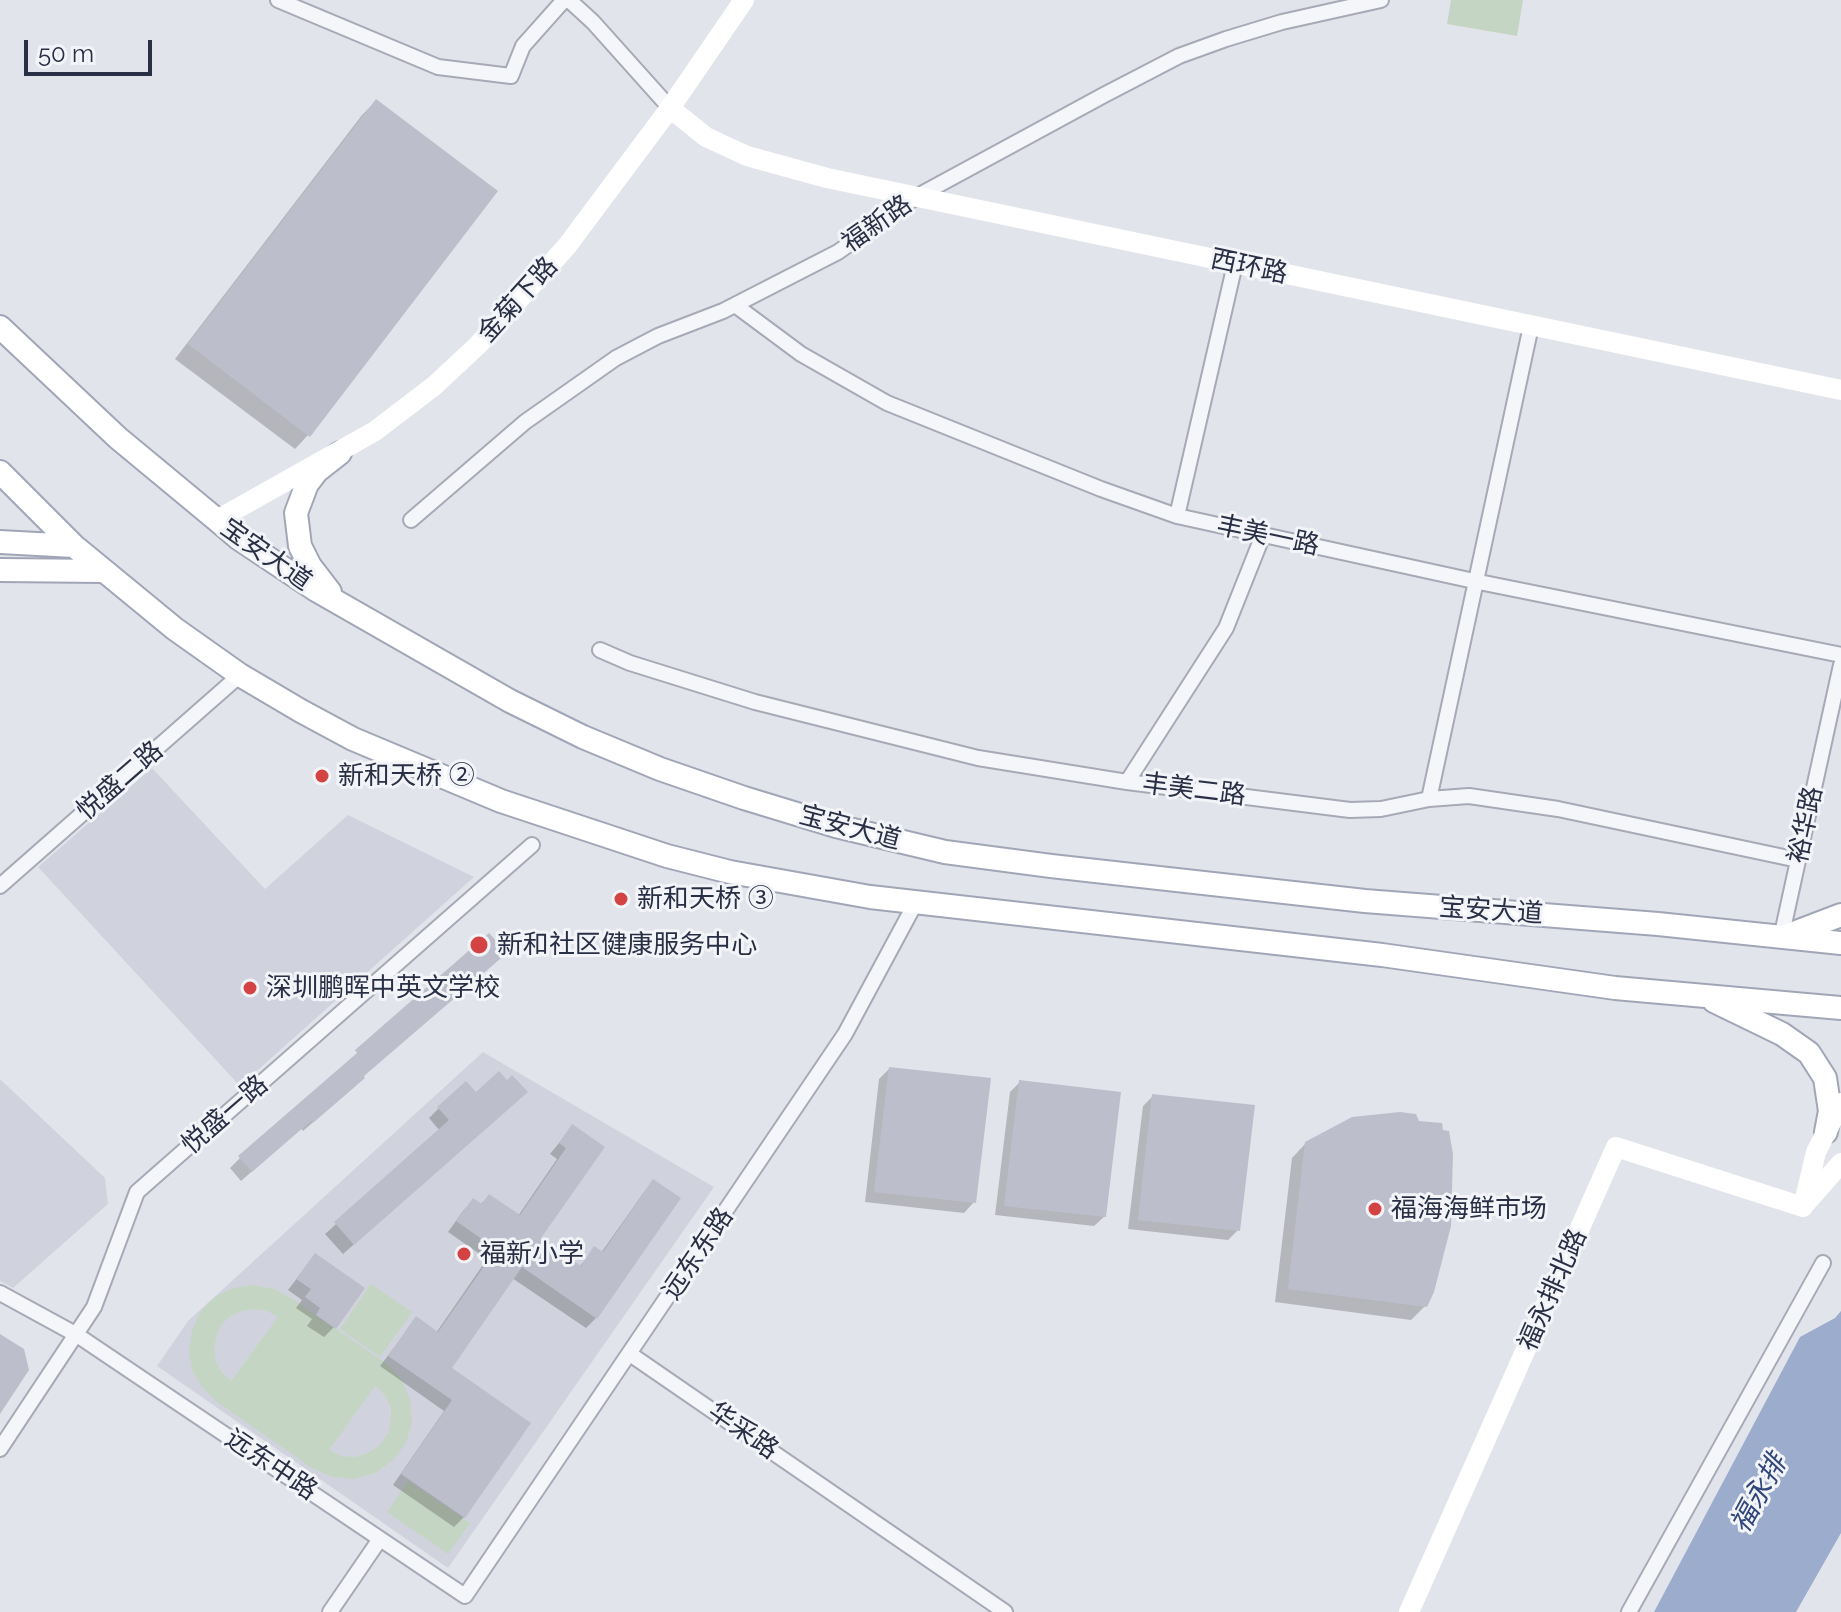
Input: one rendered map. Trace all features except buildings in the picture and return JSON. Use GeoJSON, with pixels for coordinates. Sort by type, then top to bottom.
{"type":"FeatureCollection","features":[{"type":"Feature","properties":{"kind":"main road","name":"宝安大道"},"geometry":{"type":"LineString","coordinates":[[0,327],[98,420],[217,520],[267,557],[338,602],[510,701],[621,753],[744,798],[836,826],[945,852],[1365,901],[1658,924],[1841,943]]}},
{"type":"Feature","properties":{"kind":"main road"},"geometry":{"type":"LineString","coordinates":[[338,602],[310,566],[300,546],[296,513],[307,484],[317,471],[340,453]]}},
{"type":"Feature","properties":{"kind":"main road"},"geometry":{"type":"LineString","coordinates":[[0,472],[103,571],[175,629],[240,675],[353,739],[501,801],[605,837],[730,872],[870,897],[1382,955],[1615,988],[1841,1008]]}},
{"type":"Feature","properties":{"kind":"main road"},"geometry":{"type":"LineString","coordinates":[[0,542],[74,546]]}},
{"type":"Feature","properties":{"kind":"main road"},"geometry":{"type":"LineString","coordinates":[[0,570],[103,571]]}},
{"type":"Feature","properties":{"kind":"main road"},"geometry":{"type":"LineString","coordinates":[[1781,938],[1841,915]]}},
{"type":"Feature","properties":{"kind":"main road"},"geometry":{"type":"LineString","coordinates":[[1699,994],[1782,1034],[1809,1053],[1825,1078],[1830,1111],[1826,1132]]}},
{"type":"Feature","properties":{"kind":"street"},"geometry":{"type":"LineString","coordinates":[[278,0],[438,67],[511,76],[523,46],[566,0],[593,22],[670,108]]}},
{"type":"Feature","properties":{"kind":"street","name":"金菊下路"},"geometry":{"type":"LineString","coordinates":[[217,520],[340,453],[407,408],[478,345],[567,246],[670,108],[744,0]]}},
{"type":"Feature","properties":{"kind":"street","name":"福新路"},"geometry":{"type":"LineString","coordinates":[[411,520],[525,422],[590,374],[658,336],[735,305],[838,252],[916,197],[1179,56],[1282,22],[1381,0]]}},
{"type":"Feature","properties":{"kind":"street","name":"西环路"},"geometry":{"type":"LineString","coordinates":[[670,108],[706,137],[747,156],[827,178],[1841,390]]}},
{"type":"Feature","properties":{"kind":"street"},"geometry":{"type":"LineString","coordinates":[[1177,516],[1235,264]]}},
{"type":"Feature","properties":{"kind":"street","name":"丰美一路"},"geometry":{"type":"LineString","coordinates":[[735,305],[801,354],[887,403],[1101,489],[1177,516],[1474,581],[1841,655]]}},
{"type":"Feature","properties":{"kind":"street"},"geometry":{"type":"LineString","coordinates":[[1429,799],[1531,326]]}},
{"type":"Feature","properties":{"kind":"street"},"geometry":{"type":"LineString","coordinates":[[1127,782],[1226,628],[1263,535]]}},
{"type":"Feature","properties":{"kind":"street","name":"丰美二路"},"geometry":{"type":"LineString","coordinates":[[600,650],[630,663],[755,702],[978,758],[1127,782],[1350,810],[1381,809],[1429,799],[1469,796],[1558,809],[1798,860]]}},
{"type":"Feature","properties":{"kind":"street","name":"裕华路"},"geometry":{"type":"LineString","coordinates":[[1781,938],[1841,665]]}},
{"type":"Feature","properties":{"kind":"street","name":"悦盛二路"},"geometry":{"type":"LineString","coordinates":[[0,886],[240,675]]}},
{"type":"Feature","properties":{"kind":"street","name":"悦盛一路"},"geometry":{"type":"LineString","coordinates":[[0,1449],[94,1307],[137,1192],[532,845]]}},
{"type":"Feature","properties":{"kind":"street","name":"远东东路"},"geometry":{"type":"LineString","coordinates":[[465,1596],[845,1034],[916,902]]}},
{"type":"Feature","properties":{"kind":"street"},"geometry":{"type":"LineString","coordinates":[[1803,1207],[1816,1152],[1841,1103]]}},
{"type":"Feature","properties":{"kind":"street","name":"福永排北路"},"geometry":{"type":"LineString","coordinates":[[1409,1612],[1616,1147],[1803,1207]]}},
{"type":"Feature","properties":{"kind":"street"},"geometry":{"type":"LineString","coordinates":[[1803,1207],[1841,1163]]}},
{"type":"Feature","properties":{"kind":"street"},"geometry":{"type":"LineString","coordinates":[[1629,1612],[1823,1263]]}},
{"type":"Feature","properties":{"kind":"street","name":"远东中路"},"geometry":{"type":"LineString","coordinates":[[0,1293],[77,1335],[465,1596]]}},
{"type":"Feature","properties":{"kind":"street","name":"华采路"},"geometry":{"type":"LineString","coordinates":[[630,1354],[1005,1612]]}},
{"type":"Feature","properties":{"kind":"street"},"geometry":{"type":"LineString","coordinates":[[330,1612],[380,1539]]}},
{"type":"Feature","properties":{"kind":"shaded area","name":"深圳鹏晖中英文学校"},"geometry":{"type":"Polygon","coordinates":[[[152,768],[265,889],[348,815],[474,877],[240,1086],[38,867],[152,768]]]}},
{"type":"Feature","properties":{"kind":"shaded area","name":"福新小学"},"geometry":{"type":"Polygon","coordinates":[[[483,1052],[714,1187],[448,1568],[157,1366],[188,1321],[483,1052]]]}},
{"type":"Feature","properties":{"kind":"shaded area"},"geometry":{"type":"Polygon","coordinates":[[[0,1079],[105,1178],[108,1204],[13,1288],[0,1281],[0,1079]]]}},
{"type":"Feature","properties":{"kind":"green space"},"geometry":{"type":"Polygon","coordinates":[[[1451,0],[1523,0],[1517,36],[1447,24],[1451,0]]]}},
{"type":"Feature","properties":{"kind":"green space"},"geometry":{"type":"Polygon","coordinates":[[[371,1284],[412,1312],[380,1357],[340,1329],[371,1284]]]}},
{"type":"Feature","properties":{"kind":"green space"},"geometry":{"type":"Polygon","coordinates":[[[254,1285],[274,1289],[291,1298],[387,1364],[402,1380],[410,1400],[412,1422],[406,1443],[393,1460],[375,1473],[354,1479],[332,1477],[312,1468],[217,1402],[202,1387],[192,1370],[189,1350],[192,1330],[201,1311],[215,1297],[233,1288],[254,1285]],[[254,1309],[230,1316],[221,1325],[216,1337],[216,1362],[231,1381],[278,1317],[254,1309]],[[375,1386],[329,1450],[341,1456],[355,1457],[379,1446],[388,1434],[391,1408],[385,1395],[375,1386]]]}},
{"type":"Feature","properties":{"kind":"green space"},"geometry":{"type":"Polygon","coordinates":[[[408,1481],[470,1523],[448,1554],[387,1512],[408,1481]]]}},
{"type":"Feature","properties":{"kind":"water","name":"福永排"},"geometry":{"type":"Polygon","coordinates":[[[1841,1311],[1841,1533],[1796,1612],[1654,1612],[1800,1337],[1835,1318],[1841,1311]]]}},
{"type":"Feature","properties":{"kind":"place","name":"新和天桥 ②"},"geometry":{"type":"Point","coordinates":[322,776]}},
{"type":"Feature","properties":{"kind":"place","name":"新和天桥 ③"},"geometry":{"type":"Point","coordinates":[621,899]}},
{"type":"Feature","properties":{"kind":"place","name":"新和社区健康服务中心"},"geometry":{"type":"Point","coordinates":[479,945]}},
{"type":"Feature","properties":{"kind":"place","name":"深圳鹏晖中英文学校"},"geometry":{"type":"Point","coordinates":[250,988]}},
{"type":"Feature","properties":{"kind":"place","name":"福海海鲜市场"},"geometry":{"type":"Point","coordinates":[1375,1209]}},
{"type":"Feature","properties":{"kind":"place","name":"福新小学"},"geometry":{"type":"Point","coordinates":[464,1254]}}]}
